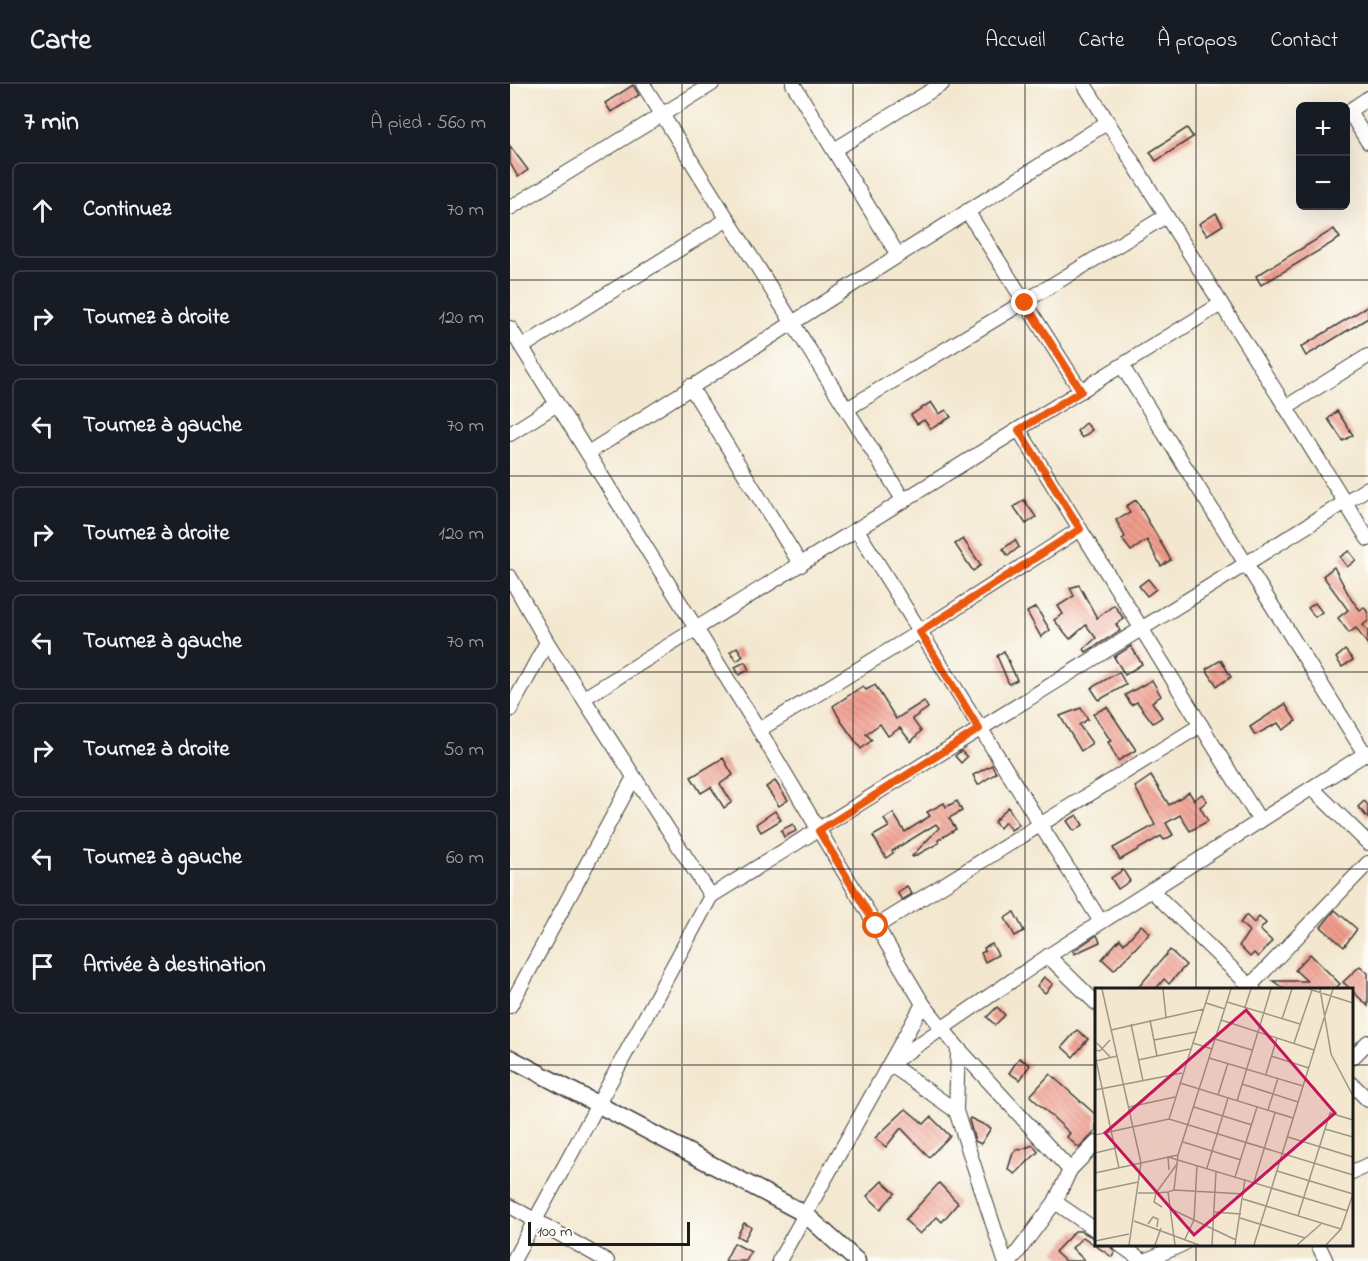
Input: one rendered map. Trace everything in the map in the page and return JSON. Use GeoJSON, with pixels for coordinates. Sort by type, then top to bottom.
{"type":"FeatureCollection","features":[{"type":"Feature","properties":{"kind":"main road"},"geometry":{"type":"LineString","coordinates":[[510,1058],[805,1214],[857,1261]]}},
{"type":"Feature","properties":{"kind":"street"},"geometry":{"type":"LineString","coordinates":[[643,84],[904,501]]}},
{"type":"Feature","properties":{"kind":"street"},"geometry":{"type":"LineString","coordinates":[[510,208],[712,84]]}},
{"type":"Feature","properties":{"kind":"street"},"geometry":{"type":"LineString","coordinates":[[793,84],[898,255]]}},
{"type":"Feature","properties":{"kind":"street"},"geometry":{"type":"LineString","coordinates":[[834,150],[942,84]]}},
{"type":"Feature","properties":{"kind":"street"},"geometry":{"type":"LineString","coordinates":[[1084,84],[1368,539]]}},
{"type":"Feature","properties":{"kind":"street"},"geometry":{"type":"LineString","coordinates":[[1368,98],[1349,111],[1368,142]]}},
{"type":"Feature","properties":{"kind":"street"},"geometry":{"type":"LineString","coordinates":[[588,453],[1108,122]]}},
{"type":"Feature","properties":{"kind":"street"},"geometry":{"type":"LineString","coordinates":[[967,211],[1081,391]]}},
{"type":"Feature","properties":{"kind":"street"},"geometry":{"type":"LineString","coordinates":[[847,409],[1166,216]]}},
{"type":"Feature","properties":{"kind":"street"},"geometry":{"type":"LineString","coordinates":[[522,347],[728,219]]}},
{"type":"Feature","properties":{"kind":"street"},"geometry":{"type":"LineString","coordinates":[[584,698],[1221,304]]}},
{"type":"Feature","properties":{"kind":"street"},"geometry":{"type":"LineString","coordinates":[[510,328],[759,730],[923,1005],[958,1048],[1070,1170]]}},
{"type":"Feature","properties":{"kind":"street"},"geometry":{"type":"LineString","coordinates":[[1286,407],[1368,356]]}},
{"type":"Feature","properties":{"kind":"street"},"geometry":{"type":"LineString","coordinates":[[890,1064],[1101,922],[1366,753],[1122,366]]}},
{"type":"Feature","properties":{"kind":"street"},"geometry":{"type":"LineString","coordinates":[[690,386],[801,565]]}},
{"type":"Feature","properties":{"kind":"street"},"geometry":{"type":"LineString","coordinates":[[510,434],[557,404]]}},
{"type":"Feature","properties":{"kind":"street"},"geometry":{"type":"LineString","coordinates":[[1019,430],[1260,821]]}},
{"type":"Feature","properties":{"kind":"street"},"geometry":{"type":"LineString","coordinates":[[513,1261],[711,896],[1368,488]]}},
{"type":"Feature","properties":{"kind":"street"},"geometry":{"type":"LineString","coordinates":[[759,730],[920,632],[1080,529]]}},
{"type":"Feature","properties":{"kind":"street"},"geometry":{"type":"LineString","coordinates":[[857,530],[1101,922]]}},
{"type":"Feature","properties":{"kind":"street"},"geometry":{"type":"LineString","coordinates":[[510,577],[547,642],[711,896]]}},
{"type":"Feature","properties":{"kind":"street"},"geometry":{"type":"LineString","coordinates":[[510,710],[547,642]]}},
{"type":"Feature","properties":{"kind":"street"},"geometry":{"type":"LineString","coordinates":[[876,926],[1038,823],[1201,725]]}},
{"type":"Feature","properties":{"kind":"street"},"geometry":{"type":"LineString","coordinates":[[510,1006],[634,777]]}},
{"type":"Feature","properties":{"kind":"street"},"geometry":{"type":"LineString","coordinates":[[1312,788],[1368,843]]}},
{"type":"Feature","properties":{"kind":"street"},"geometry":{"type":"LineString","coordinates":[[1151,891],[1250,988],[1368,863]]}},
{"type":"Feature","properties":{"kind":"street"},"geometry":{"type":"LineString","coordinates":[[1048,957],[1095,1002]]}},
{"type":"Feature","properties":{"kind":"street"},"geometry":{"type":"LineString","coordinates":[[779,1261],[923,1005]]}},
{"type":"Feature","properties":{"kind":"street"},"geometry":{"type":"LineString","coordinates":[[1353,1057],[1368,1042]]}},
{"type":"Feature","properties":{"kind":"street"},"geometry":{"type":"LineString","coordinates":[[958,1048],[956,1111],[1005,1261]]}},
{"type":"Feature","properties":{"kind":"street"},"geometry":{"type":"LineString","coordinates":[[890,1064],[956,1111]]}},
{"type":"Feature","properties":{"kind":"street"},"geometry":{"type":"LineString","coordinates":[[1353,1085],[1368,1101]]}},
{"type":"Feature","properties":{"kind":"street"},"geometry":{"type":"LineString","coordinates":[[1011,1261],[1055,1202],[1070,1170],[1095,1144]]}},
{"type":"Feature","properties":{"kind":"street"},"geometry":{"type":"LineString","coordinates":[[1353,1172],[1368,1165]]}},
{"type":"Feature","properties":{"kind":"street"},"geometry":{"type":"LineString","coordinates":[[1055,1202],[1095,1229]]}},
{"type":"Feature","properties":{"kind":"street"},"geometry":{"type":"LineString","coordinates":[[510,1206],[607,1261]]}},
{"type":"Feature","properties":{"kind":"street"},"geometry":{"type":"LineString","coordinates":[[1121,1246],[1144,1261],[1181,1246]]}},
{"type":"Feature","properties":{"kind":"street"},"geometry":{"type":"LineString","coordinates":[[1318,1246],[1326,1261]]}},
{"type":"Feature","properties":{"kind":"building"},"geometry":{"type":"Polygon","coordinates":[[[633,85],[639,95],[611,112],[605,103],[633,85]]]}},
{"type":"Feature","properties":{"kind":"building"},"geometry":{"type":"Polygon","coordinates":[[[1187,128],[1193,137],[1156,161],[1150,152],[1187,128]]]}},
{"type":"Feature","properties":{"kind":"building"},"geometry":{"type":"Polygon","coordinates":[[[510,146],[528,170],[518,177],[510,163],[510,146]]]}},
{"type":"Feature","properties":{"kind":"building"},"geometry":{"type":"Polygon","coordinates":[[[1216,213],[1223,225],[1207,235],[1199,224],[1216,213]]]}},
{"type":"Feature","properties":{"kind":"building"},"geometry":{"type":"Polygon","coordinates":[[[1334,229],[1340,238],[1261,285],[1256,276],[1334,229]]]}},
{"type":"Feature","properties":{"kind":"building"},"geometry":{"type":"Polygon","coordinates":[[[1368,306],[1368,318],[1306,356],[1301,347],[1368,306]]]}},
{"type":"Feature","properties":{"kind":"building"},"geometry":{"type":"Polygon","coordinates":[[[931,402],[939,414],[946,410],[951,417],[931,429],[924,420],[917,424],[911,415],[931,402]]]}},
{"type":"Feature","properties":{"kind":"building"},"geometry":{"type":"Polygon","coordinates":[[[1337,411],[1353,435],[1343,441],[1328,419],[1337,411]]]}},
{"type":"Feature","properties":{"kind":"building"},"geometry":{"type":"Polygon","coordinates":[[[1086,423],[1092,430],[1082,438],[1077,431],[1086,423]]]}},
{"type":"Feature","properties":{"kind":"building"},"geometry":{"type":"Polygon","coordinates":[[[1024,500],[1036,517],[1026,524],[1014,507],[1024,500]]]}},
{"type":"Feature","properties":{"kind":"building"},"geometry":{"type":"Polygon","coordinates":[[[1136,500],[1171,560],[1161,566],[1147,540],[1131,551],[1122,539],[1125,537],[1116,520],[1130,513],[1126,506],[1136,500]]]}},
{"type":"Feature","properties":{"kind":"building"},"geometry":{"type":"Polygon","coordinates":[[[963,539],[981,565],[973,571],[955,544],[963,539]]]}},
{"type":"Feature","properties":{"kind":"building"},"geometry":{"type":"Polygon","coordinates":[[[1015,540],[1019,547],[1008,556],[1003,549],[1015,540]]]}},
{"type":"Feature","properties":{"kind":"building"},"geometry":{"type":"Polygon","coordinates":[[[1349,551],[1356,560],[1347,567],[1340,557],[1349,551]]]}},
{"type":"Feature","properties":{"kind":"building"},"geometry":{"type":"Polygon","coordinates":[[[1334,567],[1351,599],[1360,610],[1364,607],[1368,613],[1368,621],[1363,625],[1368,631],[1368,645],[1356,628],[1349,633],[1338,618],[1348,610],[1323,576],[1334,567]]]}},
{"type":"Feature","properties":{"kind":"building"},"geometry":{"type":"Polygon","coordinates":[[[1148,579],[1156,589],[1147,596],[1139,586],[1148,579]]]}},
{"type":"Feature","properties":{"kind":"building"},"geometry":{"type":"Polygon","coordinates":[[[1079,585],[1097,618],[1114,605],[1124,619],[1116,624],[1120,631],[1086,652],[1084,649],[1096,638],[1086,625],[1070,639],[1054,620],[1063,614],[1058,606],[1074,596],[1070,588],[1079,585]]]}},
{"type":"Feature","properties":{"kind":"building"},"geometry":{"type":"Polygon","coordinates":[[[1315,603],[1322,612],[1315,617],[1308,608],[1315,603]]]}},
{"type":"Feature","properties":{"kind":"building"},"geometry":{"type":"Polygon","coordinates":[[[1036,607],[1050,630],[1041,637],[1027,612],[1036,607]]]}},
{"type":"Feature","properties":{"kind":"building"},"geometry":{"type":"Polygon","coordinates":[[[1131,646],[1142,664],[1125,675],[1114,657],[1131,646]]]}},
{"type":"Feature","properties":{"kind":"building"},"geometry":{"type":"Polygon","coordinates":[[[737,647],[743,656],[737,661],[730,652],[737,647]]]}},
{"type":"Feature","properties":{"kind":"building"},"geometry":{"type":"Polygon","coordinates":[[[1345,650],[1353,660],[1342,667],[1336,658],[1345,650]]]}},
{"type":"Feature","properties":{"kind":"building"},"geometry":{"type":"Polygon","coordinates":[[[1004,651],[1017,680],[1009,684],[997,656],[1004,651]]]}},
{"type":"Feature","properties":{"kind":"building"},"geometry":{"type":"Polygon","coordinates":[[[1221,660],[1231,677],[1217,686],[1206,669],[1221,660]]]}},
{"type":"Feature","properties":{"kind":"building"},"geometry":{"type":"Polygon","coordinates":[[[745,662],[749,670],[739,675],[735,667],[745,662]]]}},
{"type":"Feature","properties":{"kind":"building"},"geometry":{"type":"Polygon","coordinates":[[[1119,672],[1126,685],[1099,700],[1091,688],[1119,672]]]}},
{"type":"Feature","properties":{"kind":"building"},"geometry":{"type":"Polygon","coordinates":[[[1152,680],[1161,696],[1152,702],[1162,717],[1153,723],[1137,702],[1131,705],[1125,695],[1152,680]]]}},
{"type":"Feature","properties":{"kind":"building"},"geometry":{"type":"Polygon","coordinates":[[[875,685],[896,719],[924,701],[928,708],[912,719],[921,731],[911,742],[900,728],[888,736],[880,724],[866,734],[872,740],[861,749],[841,721],[833,706],[863,686],[866,690],[875,685]]]}},
{"type":"Feature","properties":{"kind":"building"},"geometry":{"type":"Polygon","coordinates":[[[1285,704],[1296,721],[1283,730],[1278,723],[1255,735],[1250,727],[1285,704]]]}},
{"type":"Feature","properties":{"kind":"building"},"geometry":{"type":"Polygon","coordinates":[[[1107,707],[1136,750],[1118,761],[1108,742],[1111,741],[1093,714],[1107,707]]]}},
{"type":"Feature","properties":{"kind":"building"},"geometry":{"type":"Polygon","coordinates":[[[1081,708],[1088,719],[1079,725],[1092,743],[1081,751],[1060,716],[1081,708]]]}},
{"type":"Feature","properties":{"kind":"building"},"geometry":{"type":"Polygon","coordinates":[[[961,751],[967,757],[961,763],[955,756],[961,751]]]}},
{"type":"Feature","properties":{"kind":"building"},"geometry":{"type":"Polygon","coordinates":[[[723,758],[733,775],[720,784],[732,802],[724,808],[711,787],[701,793],[691,777],[723,758]]]}},
{"type":"Feature","properties":{"kind":"building"},"geometry":{"type":"Polygon","coordinates":[[[992,765],[996,773],[978,785],[973,775],[992,765]]]}},
{"type":"Feature","properties":{"kind":"building"},"geometry":{"type":"Polygon","coordinates":[[[1151,776],[1169,805],[1189,792],[1194,800],[1202,794],[1207,801],[1200,807],[1208,821],[1190,831],[1180,815],[1166,823],[1173,835],[1164,840],[1161,836],[1120,860],[1113,848],[1155,825],[1135,787],[1151,776]]]}},
{"type":"Feature","properties":{"kind":"building"},"geometry":{"type":"Polygon","coordinates":[[[775,781],[788,800],[779,806],[766,787],[775,781]]]}},
{"type":"Feature","properties":{"kind":"building"},"geometry":{"type":"Polygon","coordinates":[[[957,801],[962,811],[949,818],[956,829],[938,840],[939,843],[912,856],[939,828],[936,824],[892,851],[893,853],[886,858],[873,836],[889,827],[884,819],[893,813],[905,832],[930,816],[927,812],[944,803],[946,807],[957,801]]]}},
{"type":"Feature","properties":{"kind":"building"},"geometry":{"type":"Polygon","coordinates":[[[1364,801],[1368,805],[1368,818],[1358,807],[1364,801]]]}},
{"type":"Feature","properties":{"kind":"building"},"geometry":{"type":"Polygon","coordinates":[[[1008,807],[1019,825],[1011,830],[1005,822],[1000,828],[994,822],[1008,807]]]}},
{"type":"Feature","properties":{"kind":"building"},"geometry":{"type":"Polygon","coordinates":[[[775,811],[781,820],[761,832],[756,824],[775,811]]]}},
{"type":"Feature","properties":{"kind":"building"},"geometry":{"type":"Polygon","coordinates":[[[1077,815],[1083,825],[1074,831],[1067,821],[1077,815]]]}},
{"type":"Feature","properties":{"kind":"building"},"geometry":{"type":"Polygon","coordinates":[[[793,824],[796,831],[784,837],[781,830],[793,824]]]}},
{"type":"Feature","properties":{"kind":"building"},"geometry":{"type":"Polygon","coordinates":[[[1123,870],[1130,881],[1118,889],[1111,878],[1123,870]]]}},
{"type":"Feature","properties":{"kind":"building"},"geometry":{"type":"Polygon","coordinates":[[[907,886],[912,894],[902,900],[897,892],[907,886]]]}},
{"type":"Feature","properties":{"kind":"building"},"geometry":{"type":"Polygon","coordinates":[[[1335,910],[1357,929],[1344,947],[1321,927],[1335,910]]]}},
{"type":"Feature","properties":{"kind":"building"},"geometry":{"type":"Polygon","coordinates":[[[1014,912],[1024,931],[1015,936],[1005,918],[1014,912]]]}},
{"type":"Feature","properties":{"kind":"building"},"geometry":{"type":"Polygon","coordinates":[[[1246,915],[1254,923],[1259,917],[1266,923],[1260,930],[1272,941],[1258,957],[1254,953],[1250,957],[1239,946],[1249,931],[1240,923],[1246,915]]]}},
{"type":"Feature","properties":{"kind":"building"},"geometry":{"type":"Polygon","coordinates":[[[1141,925],[1150,933],[1114,970],[1102,959],[1120,939],[1124,944],[1141,925]]]}},
{"type":"Feature","properties":{"kind":"building"},"geometry":{"type":"Polygon","coordinates":[[[1097,935],[1100,942],[1074,954],[1073,951],[1097,935]]]}},
{"type":"Feature","properties":{"kind":"building"},"geometry":{"type":"Polygon","coordinates":[[[992,944],[998,955],[985,962],[981,953],[985,951],[984,948],[992,944]]]}},
{"type":"Feature","properties":{"kind":"building"},"geometry":{"type":"Polygon","coordinates":[[[1170,950],[1186,965],[1169,984],[1164,979],[1157,988],[1138,988],[1170,950]]]}},
{"type":"Feature","properties":{"kind":"building"},"geometry":{"type":"Polygon","coordinates":[[[1310,954],[1340,984],[1336,988],[1283,988],[1273,981],[1307,981],[1295,970],[1310,954]]]}},
{"type":"Feature","properties":{"kind":"building"},"geometry":{"type":"Polygon","coordinates":[[[1360,966],[1368,973],[1368,1006],[1353,992],[1353,988],[1349,988],[1343,982],[1360,966]]]}},
{"type":"Feature","properties":{"kind":"building"},"geometry":{"type":"Polygon","coordinates":[[[1044,977],[1053,984],[1045,993],[1037,986],[1044,977]]]}},
{"type":"Feature","properties":{"kind":"building"},"geometry":{"type":"Polygon","coordinates":[[[997,1007],[1005,1015],[995,1025],[987,1017],[997,1007]]]}},
{"type":"Feature","properties":{"kind":"building"},"geometry":{"type":"Polygon","coordinates":[[[1077,1030],[1088,1039],[1073,1057],[1062,1047],[1077,1030]]]}},
{"type":"Feature","properties":{"kind":"building"},"geometry":{"type":"Polygon","coordinates":[[[1019,1058],[1030,1065],[1020,1080],[1009,1073],[1019,1058]]]}},
{"type":"Feature","properties":{"kind":"building"},"geometry":{"type":"Polygon","coordinates":[[[1050,1074],[1095,1114],[1095,1132],[1079,1148],[1067,1137],[1070,1133],[1030,1096],[1050,1074]]]}},
{"type":"Feature","properties":{"kind":"building"},"geometry":{"type":"Polygon","coordinates":[[[906,1109],[924,1124],[931,1117],[950,1136],[929,1157],[901,1128],[886,1147],[875,1138],[906,1109]]]}},
{"type":"Feature","properties":{"kind":"building"},"geometry":{"type":"Polygon","coordinates":[[[970,1118],[991,1128],[981,1144],[975,1141],[970,1118]]]}},
{"type":"Feature","properties":{"kind":"building"},"geometry":{"type":"Polygon","coordinates":[[[1033,1145],[1038,1152],[1015,1174],[1008,1169],[1013,1153],[1017,1149],[1033,1145]]]}},
{"type":"Feature","properties":{"kind":"building"},"geometry":{"type":"Polygon","coordinates":[[[882,1181],[895,1193],[881,1209],[867,1196],[882,1181]]]}},
{"type":"Feature","properties":{"kind":"building"},"geometry":{"type":"Polygon","coordinates":[[[939,1183],[958,1203],[942,1222],[937,1217],[920,1234],[905,1220],[939,1183]]]}},
{"type":"Feature","properties":{"kind":"building"},"geometry":{"type":"Polygon","coordinates":[[[744,1223],[751,1227],[744,1240],[737,1236],[744,1223]]]}},
{"type":"Feature","properties":{"kind":"building"},"geometry":{"type":"Polygon","coordinates":[[[1075,1231],[1081,1231],[1095,1238],[1095,1245],[1083,1237],[1072,1248],[1085,1261],[1065,1261],[1055,1252],[1075,1231]]]}},
{"type":"Feature","properties":{"kind":"building"},"geometry":{"type":"Polygon","coordinates":[[[734,1243],[751,1252],[746,1261],[725,1261],[734,1243]]]}},
{"type":"Feature","properties":{"kind":"building"},"geometry":{"type":"Polygon","coordinates":[[[1096,1246],[1110,1246],[1115,1252],[1112,1257],[1096,1246]]]}},
{"type":"Feature","properties":{"kind":"route"},"geometry":{"type":"LineString","coordinates":[[876,926],[819,831],[979,729],[920,632],[1080,529],[1019,430],[1081,391],[1025,303]]}}]}
